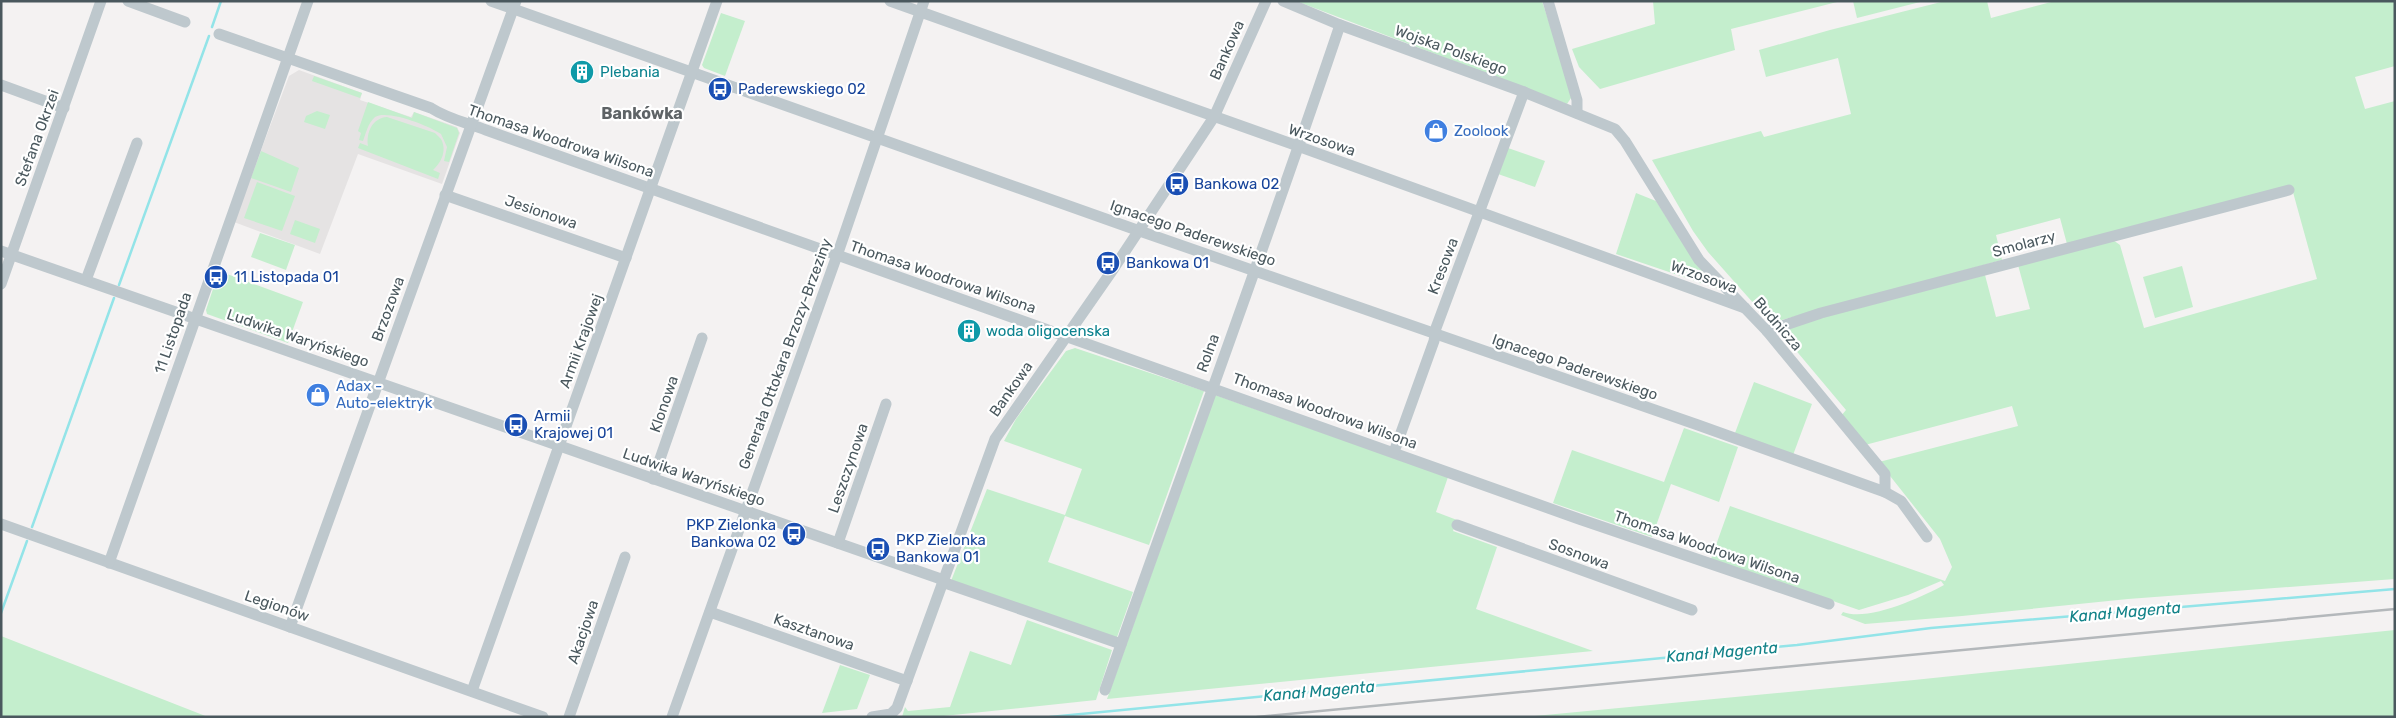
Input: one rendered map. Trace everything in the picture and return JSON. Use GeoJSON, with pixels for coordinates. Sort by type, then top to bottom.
{"type":"FeatureCollection","features":[{"type":"Feature","properties":{"kind":"street","name":"Stefana Okrzei"},"geometry":{"type":"LineString","coordinates":[[1,284],[6,253],[64,108],[102,1]]}},
{"type":"Feature","properties":{"kind":"street"},"geometry":{"type":"LineString","coordinates":[[128,1],[185,22]]}},
{"type":"Feature","properties":{"kind":"street","name":"11 Listopada"},"geometry":{"type":"LineString","coordinates":[[109,563],[194,318],[308,1]]}},
{"type":"Feature","properties":{"kind":"street","name":"Ignacego Paderewskiego"},"geometry":{"type":"LineString","coordinates":[[491,1],[515,5],[691,73],[1885,492]]}},
{"type":"Feature","properties":{"kind":"street","name":"Armii Krajowej"},"geometry":{"type":"LineString","coordinates":[[472,691],[717,1]]}},
{"type":"Feature","properties":{"kind":"street","name":"Wrzosowa"},"geometry":{"type":"LineString","coordinates":[[890,1],[922,7],[1298,148],[1378,174],[1745,308]]}},
{"type":"Feature","properties":{"kind":"street","name":"Bankowa"},"geometry":{"type":"LineString","coordinates":[[872,717],[891,714],[897,708],[994,439],[1139,231],[1214,116],[1266,1]]}},
{"type":"Feature","properties":{"kind":"street","name":"Wojska Polskiego"},"geometry":{"type":"LineString","coordinates":[[1283,1],[1340,25],[1524,92],[1608,125]]}},
{"type":"Feature","properties":{"kind":"street"},"geometry":{"type":"LineString","coordinates":[[1548,1],[1577,100],[1577,113]]}},
{"type":"Feature","properties":{"kind":"street","name":"Brzozowa"},"geometry":{"type":"LineString","coordinates":[[290,627],[515,5]]}},
{"type":"Feature","properties":{"kind":"street","name":"Generała Ottokara Brzozy-Brzeziny"},"geometry":{"type":"LineString","coordinates":[[672,717],[837,256],[922,7]]}},
{"type":"Feature","properties":{"kind":"street","name":"Rolna"},"geometry":{"type":"LineString","coordinates":[[1105,690],[1212,387],[1256,271],[1340,25]]}},
{"type":"Feature","properties":{"kind":"street","name":"Thomasa Woodrowa Wilsona"},"geometry":{"type":"LineString","coordinates":[[219,34],[431,108],[443,116],[1212,387],[1579,519],[1829,604]]}},
{"type":"Feature","properties":{"kind":"street"},"geometry":{"type":"LineString","coordinates":[[1,85],[64,108]]}},
{"type":"Feature","properties":{"kind":"street","name":"Kresowa"},"geometry":{"type":"LineString","coordinates":[[1394,452],[1479,212],[1524,92]]}},
{"type":"Feature","properties":{"kind":"street","name":"Budnicza"},"geometry":{"type":"LineString","coordinates":[[1608,125],[1616,129],[1625,141],[1698,260],[1766,331],[1885,474],[1885,492]]}},
{"type":"Feature","properties":{"kind":"street"},"geometry":{"type":"LineString","coordinates":[[86,280],[137,143]]}},
{"type":"Feature","properties":{"kind":"street","name":"Smolarzy"},"geometry":{"type":"LineString","coordinates":[[1766,331],[1821,313],[2289,190]]}},
{"type":"Feature","properties":{"kind":"street","name":"Jesionowa"},"geometry":{"type":"LineString","coordinates":[[445,195],[626,258]]}},
{"type":"Feature","properties":{"kind":"street","name":"Ludwika Waryńskiego"},"geometry":{"type":"LineString","coordinates":[[6,253],[653,478],[1121,644]]}},
{"type":"Feature","properties":{"kind":"street","name":"Klonowa"},"geometry":{"type":"LineString","coordinates":[[653,478],[702,338]]}},
{"type":"Feature","properties":{"kind":"street","name":"Leszczynowa"},"geometry":{"type":"LineString","coordinates":[[838,543],[886,404]]}},
{"type":"Feature","properties":{"kind":"street"},"geometry":{"type":"LineString","coordinates":[[1885,492],[1901,501],[1927,537]]}},
{"type":"Feature","properties":{"kind":"street","name":"Legionów"},"geometry":{"type":"LineString","coordinates":[[1,524],[543,717]]}},
{"type":"Feature","properties":{"kind":"street","name":"Sosnowa"},"geometry":{"type":"LineString","coordinates":[[1457,525],[1692,610]]}},
{"type":"Feature","properties":{"kind":"street","name":"Akacjowa"},"geometry":{"type":"LineString","coordinates":[[569,717],[625,557]]}},
{"type":"Feature","properties":{"kind":"street","name":"Kasztanowa"},"geometry":{"type":"LineString","coordinates":[[710,612],[907,681]]}},
{"type":"Feature","properties":{"kind":"shaded area"},"geometry":{"type":"Polygon","coordinates":[[[299,70],[362,93],[360,100],[411,117],[414,112],[457,127],[460,133],[442,184],[358,154],[320,254],[234,222],[289,76],[299,70]]]}},
{"type":"Feature","properties":{"kind":"green space"},"geometry":{"type":"Polygon","coordinates":[[[1296,1],[1542,1],[1573,95],[1567,104],[1296,1]]]}},
{"type":"Feature","properties":{"kind":"green space"},"geometry":{"type":"Polygon","coordinates":[[[1653,1],[1841,1],[1731,29],[1735,50],[1600,89],[1579,67],[1572,49],[1655,24],[1653,1]]]}},
{"type":"Feature","properties":{"kind":"green space"},"geometry":{"type":"Polygon","coordinates":[[[1853,1],[1924,1],[1857,18],[1853,1]]]}},
{"type":"Feature","properties":{"kind":"green space"},"geometry":{"type":"Polygon","coordinates":[[[1945,1],[1987,1],[1991,18],[2055,1],[2395,1],[2395,66],[2355,77],[2365,109],[2395,101],[2395,579],[2128,599],[1865,624],[1841,615],[1843,612],[1866,614],[1895,607],[1944,585],[1941,581],[1908,595],[1859,610],[1711,559],[1730,506],[1945,581],[1952,567],[1940,539],[1879,462],[2018,426],[2012,406],[1865,445],[1841,416],[1846,410],[1783,335],[1786,327],[1985,275],[1996,317],[2030,309],[2018,265],[2113,240],[2120,245],[2144,328],[2317,279],[2291,185],[2067,244],[2060,218],[1996,235],[2002,260],[1771,323],[1708,252],[1693,231],[1652,160],[1761,131],[1764,137],[1851,114],[1838,58],[1766,77],[1759,50],[1945,1]]]}},
{"type":"Feature","properties":{"kind":"green space"},"geometry":{"type":"Polygon","coordinates":[[[721,13],[745,21],[725,76],[704,68],[702,65],[721,13]]]}},
{"type":"Feature","properties":{"kind":"green space"},"geometry":{"type":"Polygon","coordinates":[[[314,76],[362,93],[360,98],[312,81],[314,76]]]}},
{"type":"Feature","properties":{"kind":"green space"},"geometry":{"type":"Polygon","coordinates":[[[368,102],[412,118],[414,112],[457,128],[459,133],[449,162],[444,161],[447,147],[441,134],[418,123],[398,117],[381,115],[375,117],[369,125],[363,141],[359,140],[361,133],[358,131],[368,102]]]}},
{"type":"Feature","properties":{"kind":"green space"},"geometry":{"type":"Polygon","coordinates":[[[317,111],[330,115],[325,129],[304,122],[306,116],[317,111]]]}},
{"type":"Feature","properties":{"kind":"green space"},"geometry":{"type":"Polygon","coordinates":[[[387,117],[435,133],[441,139],[444,147],[443,156],[433,170],[440,173],[438,179],[358,148],[360,143],[368,146],[368,136],[371,127],[377,120],[387,117]]]}},
{"type":"Feature","properties":{"kind":"green space"},"geometry":{"type":"Polygon","coordinates":[[[1508,148],[1545,161],[1535,187],[1498,174],[1508,148]]]}},
{"type":"Feature","properties":{"kind":"green space"},"geometry":{"type":"Polygon","coordinates":[[[261,151],[299,168],[291,192],[251,178],[261,151]]]}},
{"type":"Feature","properties":{"kind":"green space"},"geometry":{"type":"Polygon","coordinates":[[[257,182],[295,196],[282,231],[244,218],[257,182]]]}},
{"type":"Feature","properties":{"kind":"green space"},"geometry":{"type":"Polygon","coordinates":[[[1636,193],[1656,201],[1692,257],[1719,289],[1616,254],[1636,193]]]}},
{"type":"Feature","properties":{"kind":"green space"},"geometry":{"type":"Polygon","coordinates":[[[295,220],[320,229],[315,243],[290,234],[295,220]]]}},
{"type":"Feature","properties":{"kind":"green space"},"geometry":{"type":"Polygon","coordinates":[[[260,233],[295,245],[286,270],[251,257],[260,233]]]}},
{"type":"Feature","properties":{"kind":"green space"},"geometry":{"type":"Polygon","coordinates":[[[2182,266],[2193,307],[2155,318],[2143,277],[2182,266]]]}},
{"type":"Feature","properties":{"kind":"green space"},"geometry":{"type":"Polygon","coordinates":[[[219,271],[303,302],[288,343],[207,314],[206,310],[219,271]]]}},
{"type":"Feature","properties":{"kind":"green space"},"geometry":{"type":"Polygon","coordinates":[[[1075,348],[1204,391],[1149,545],[1065,516],[1048,562],[1133,592],[1116,640],[951,581],[987,489],[1065,515],[1082,469],[1004,441],[1016,419],[1066,351],[1075,348]]]}},
{"type":"Feature","properties":{"kind":"green space"},"geometry":{"type":"Polygon","coordinates":[[[1754,382],[1812,404],[1793,455],[1735,433],[1754,382]]]}},
{"type":"Feature","properties":{"kind":"green space"},"geometry":{"type":"Polygon","coordinates":[[[1215,395],[1448,477],[1436,512],[1457,520],[1453,531],[1497,547],[1476,609],[1593,651],[1107,699],[1215,395]]]}},
{"type":"Feature","properties":{"kind":"green space"},"geometry":{"type":"Polygon","coordinates":[[[1684,428],[1738,447],[1719,502],[1671,484],[1652,537],[1553,503],[1572,450],[1664,482],[1684,428]]]}},
{"type":"Feature","properties":{"kind":"green space"},"geometry":{"type":"Polygon","coordinates":[[[1027,620],[1112,650],[1096,700],[934,717],[902,717],[905,707],[908,711],[950,707],[970,651],[1011,665],[1027,620]]]}},
{"type":"Feature","properties":{"kind":"green space"},"geometry":{"type":"Polygon","coordinates":[[[2395,630],[2395,717],[1524,717],[1914,680],[2395,630]]]}},
{"type":"Feature","properties":{"kind":"green space"},"geometry":{"type":"Polygon","coordinates":[[[1,636],[208,717],[1,717],[1,636]]]}},
{"type":"Feature","properties":{"kind":"green space"},"geometry":{"type":"Polygon","coordinates":[[[840,665],[870,675],[857,709],[822,713],[840,665]]]}},
{"type":"Feature","properties":{"kind":"waterway"},"geometry":{"type":"LineString","coordinates":[[212,27],[221,1]]}},
{"type":"Feature","properties":{"kind":"waterway"},"geometry":{"type":"LineString","coordinates":[[119,285],[209,36]]}},
{"type":"Feature","properties":{"kind":"waterway"},"geometry":{"type":"LineString","coordinates":[[32,527],[114,298]]}},
{"type":"Feature","properties":{"kind":"waterway"},"geometry":{"type":"LineString","coordinates":[[1,613],[27,541]]}},
{"type":"Feature","properties":{"kind":"waterway","name":"Kanał Magenta"},"geometry":{"type":"LineString","coordinates":[[1050,717],[1797,645],[1931,628],[2395,589]]}},
{"type":"Feature","properties":{"kind":"railway"},"geometry":{"type":"LineString","coordinates":[[1257,717],[2395,609]]}},
{"type":"Feature","properties":{"kind":"place","name":"Plebania"},"geometry":{"type":"Point","coordinates":[582,72]}},
{"type":"Feature","properties":{"kind":"place","name":"Paderewskiego 02"},"geometry":{"type":"Point","coordinates":[720,89]}},
{"type":"Feature","properties":{"kind":"place","name":"Zoolook"},"geometry":{"type":"Point","coordinates":[1436,131]}},
{"type":"Feature","properties":{"kind":"place","name":"Bankowa 02"},"geometry":{"type":"Point","coordinates":[1177,184]}},
{"type":"Feature","properties":{"kind":"place","name":"Bankowa 01"},"geometry":{"type":"Point","coordinates":[1108,263]}},
{"type":"Feature","properties":{"kind":"place","name":"11 Listopada 01"},"geometry":{"type":"Point","coordinates":[216,277]}},
{"type":"Feature","properties":{"kind":"place","name":"woda oligocenska"},"geometry":{"type":"Point","coordinates":[969,331]}},
{"type":"Feature","properties":{"kind":"place","name":"Adax - Auto-elektryk"},"geometry":{"type":"Point","coordinates":[318,395]}},
{"type":"Feature","properties":{"kind":"place","name":"Armii Krajowej 01"},"geometry":{"type":"Point","coordinates":[516,425]}},
{"type":"Feature","properties":{"kind":"place","name":"PKP Zielonka Bankowa 02"},"geometry":{"type":"Point","coordinates":[794,534]}},
{"type":"Feature","properties":{"kind":"place","name":"PKP Zielonka Bankowa 01"},"geometry":{"type":"Point","coordinates":[878,549]}},
{"type":"Feature","properties":{"kind":"district","name":"Bankówka"},"geometry":{"type":"Point","coordinates":[642,113]}}]}
